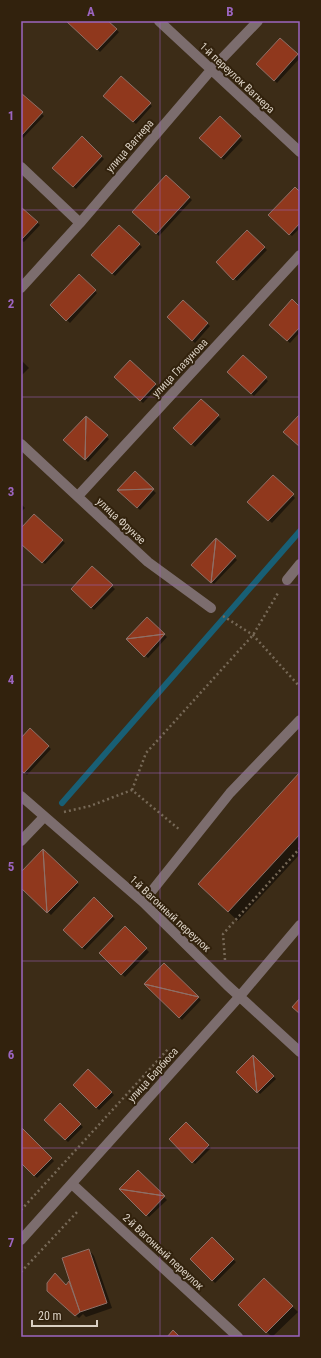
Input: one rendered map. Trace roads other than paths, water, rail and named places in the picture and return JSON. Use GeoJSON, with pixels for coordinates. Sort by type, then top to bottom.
{"type":"FeatureCollection","features":[{"type":"Feature","properties":{"kind":"street","name":"1-й переулок Вагнера"},"geometry":{"type":"LineString","coordinates":[[159,21],[300,152]]}},
{"type":"Feature","properties":{"kind":"street","name":"улица Вагнера"},"geometry":{"type":"LineString","coordinates":[[21,288],[80,223],[211,70],[258,21]]}},
{"type":"Feature","properties":{"kind":"street"},"geometry":{"type":"LineString","coordinates":[[21,167],[80,223]]}},
{"type":"Feature","properties":{"kind":"street","name":"улица Глазунова"},"geometry":{"type":"LineString","coordinates":[[78,496],[300,255]]}},
{"type":"Feature","properties":{"kind":"street","name":"улица Фрунзе"},"geometry":{"type":"LineString","coordinates":[[21,444],[148,562],[211,608]]}},
{"type":"Feature","properties":{"kind":"street"},"geometry":{"type":"LineString","coordinates":[[287,580],[300,564]]}},
{"type":"Feature","properties":{"kind":"street"},"geometry":{"type":"LineString","coordinates":[[143,902],[230,792],[300,720]]}},
{"type":"Feature","properties":{"kind":"street","name":"1-й Вагонный переулок"},"geometry":{"type":"LineString","coordinates":[[21,796],[143,902],[227,985],[300,1052]]}},
{"type":"Feature","properties":{"kind":"street"},"geometry":{"type":"LineString","coordinates":[[21,841],[44,817]]}},
{"type":"Feature","properties":{"kind":"street","name":"улица Барбюса"},"geometry":{"type":"LineString","coordinates":[[21,1240],[240,996],[300,925]]}},
{"type":"Feature","properties":{"kind":"street","name":"2-й Вагонный переулок"},"geometry":{"type":"LineString","coordinates":[[72,1184],[238,1337]]}},
{"type":"Feature","properties":{"kind":"waterway"},"geometry":{"type":"LineString","coordinates":[[62,803],[300,531]]}}]}
